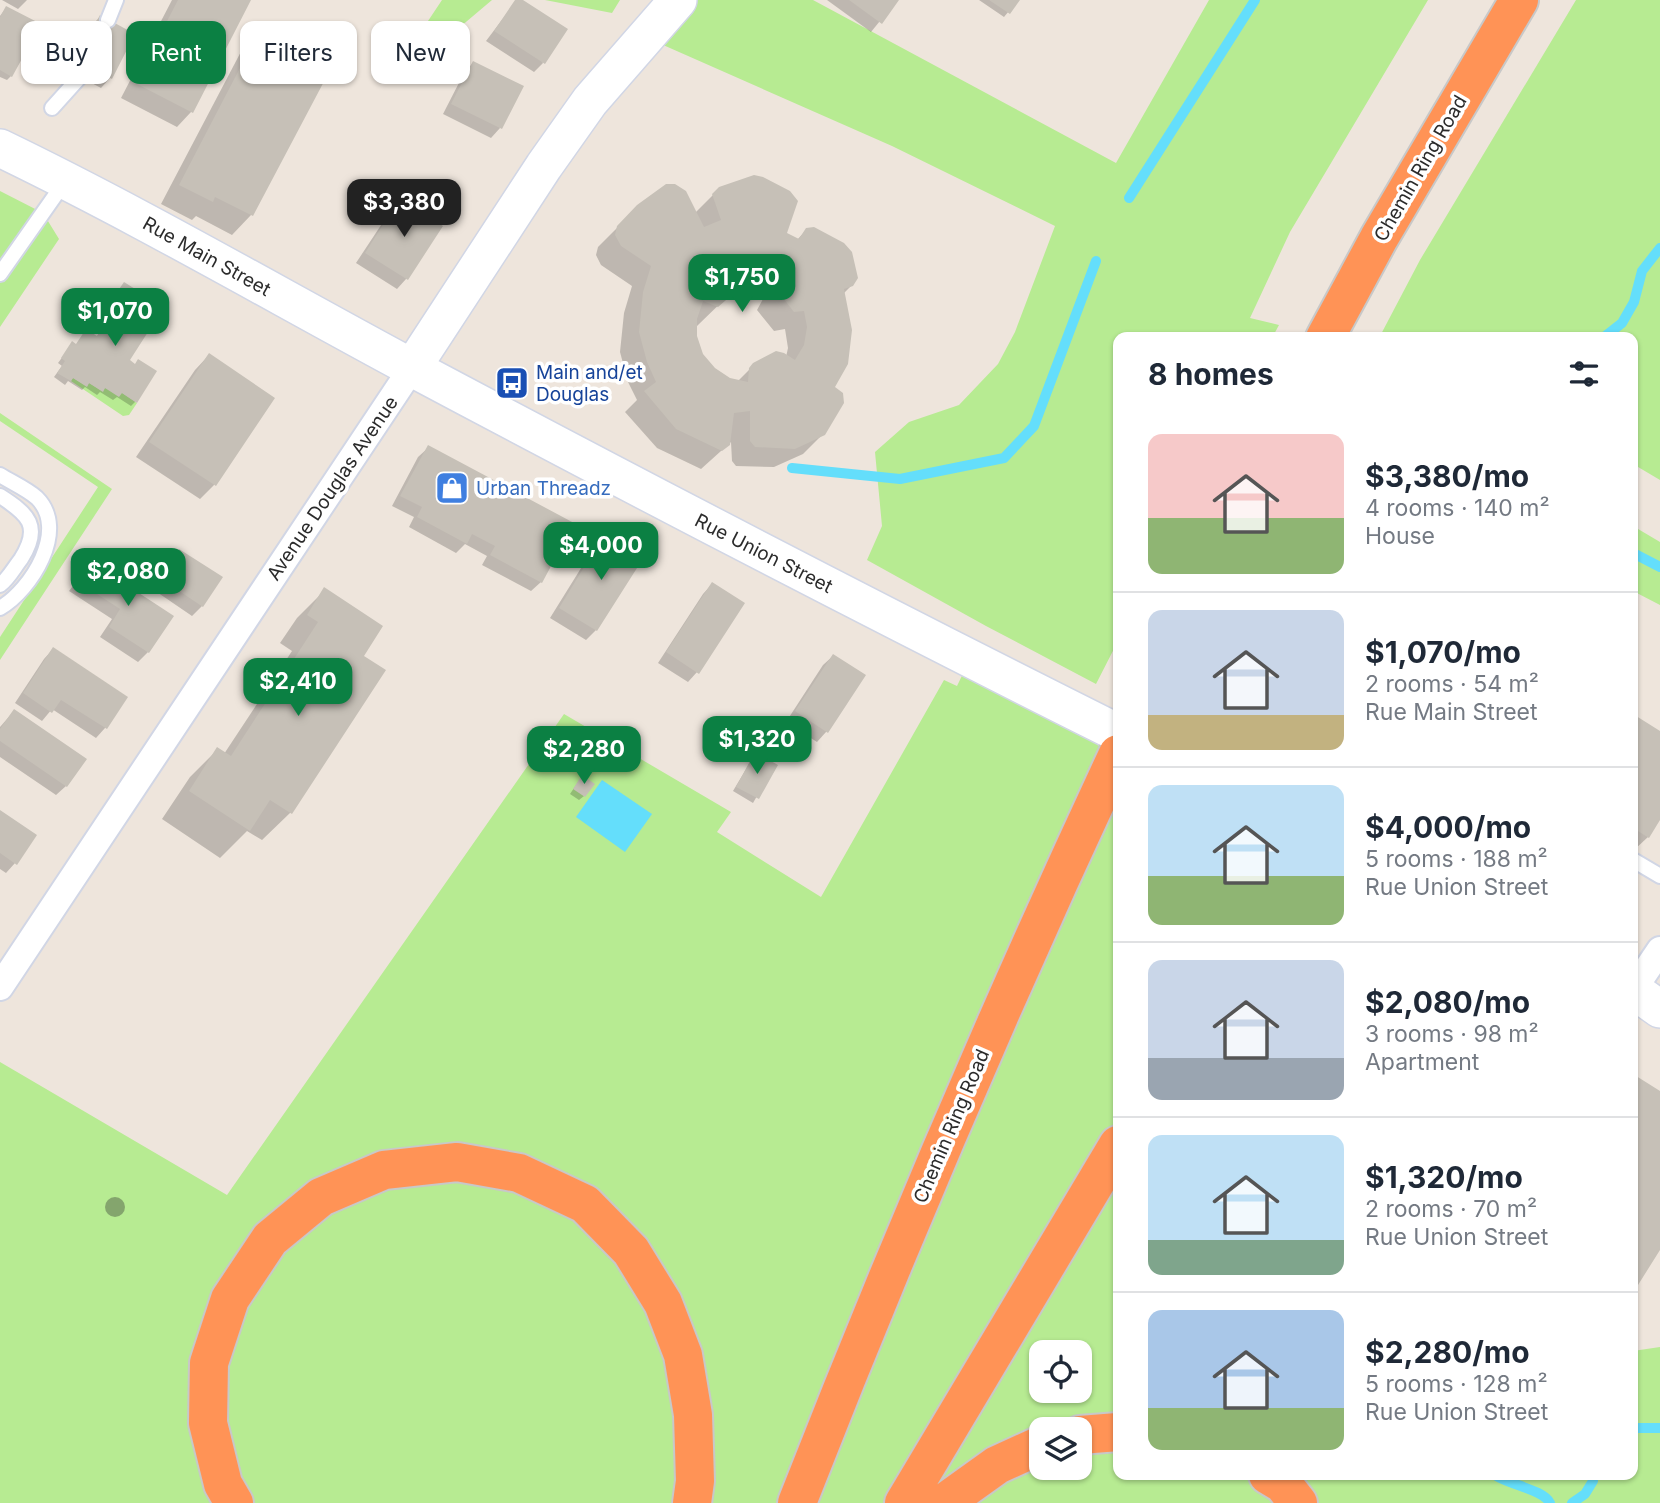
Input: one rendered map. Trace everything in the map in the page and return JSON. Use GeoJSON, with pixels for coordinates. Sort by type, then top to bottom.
{"type":"FeatureCollection","features":[{"type":"Feature","properties":{"kind":"highway","name":"Chemin Ring Road"},"geometry":{"type":"LineString","coordinates":[[1328,332],[1519,0]]}},
{"type":"Feature","properties":{"kind":"highway","name":"Chemin Ring Road"},"geometry":{"type":"LineString","coordinates":[[797,1503],[937,1159],[1027,949],[1113,765]]}},
{"type":"Feature","properties":{"kind":"highway"},"geometry":{"type":"LineString","coordinates":[[904,1503],[1113,1153]]}},
{"type":"Feature","properties":{"kind":"highway"},"geometry":{"type":"LineString","coordinates":[[234,1503],[223,1484],[208,1423],[209,1363],[230,1299],[270,1239],[321,1197],[384,1170],[457,1162],[519,1173],[585,1204],[631,1251],[663,1303],[683,1355],[693,1415],[695,1481],[692,1503]]}},
{"type":"Feature","properties":{"kind":"highway"},"geometry":{"type":"LineString","coordinates":[[1092,1434],[1113,1432]]}},
{"type":"Feature","properties":{"kind":"highway"},"geometry":{"type":"LineString","coordinates":[[944,1503],[997,1465],[1029,1450]]}},
{"type":"Feature","properties":{"kind":"highway"},"geometry":{"type":"LineString","coordinates":[[1276,1480],[1283,1484],[1298,1503]]}},
{"type":"Feature","properties":{"kind":"main road","name":"Avenue Douglas Avenue"},"geometry":{"type":"LineString","coordinates":[[412,368],[582,112],[678,0]]}},
{"type":"Feature","properties":{"kind":"main road","name":"Rue Main Street"},"geometry":{"type":"LineString","coordinates":[[0,148],[66,179],[412,368]]}},
{"type":"Feature","properties":{"kind":"main road","name":"Rue Union Street"},"geometry":{"type":"LineString","coordinates":[[412,368],[714,527],[1113,730]]}},
{"type":"Feature","properties":{"kind":"main road"},"geometry":{"type":"LineString","coordinates":[[1638,994],[1660,1009]]}},
{"type":"Feature","properties":{"kind":"street","name":"Avenue Douglas Avenue"},"geometry":{"type":"LineString","coordinates":[[0,987],[412,368]]}},
{"type":"Feature","properties":{"kind":"street"},"geometry":{"type":"LineString","coordinates":[[1638,983],[1660,950]]}},
{"type":"Feature","properties":{"kind":"lane"},"geometry":{"type":"LineString","coordinates":[[108,20],[116,0]]}},
{"type":"Feature","properties":{"kind":"lane"},"geometry":{"type":"LineString","coordinates":[[52,108],[74,84]]}},
{"type":"Feature","properties":{"kind":"lane"},"geometry":{"type":"LineString","coordinates":[[0,274],[66,179]]}},
{"type":"Feature","properties":{"kind":"lane"},"geometry":{"type":"LineString","coordinates":[[0,475],[37,498],[47,514],[51,533],[45,554],[22,590],[11,602],[0,608]]}},
{"type":"Feature","properties":{"kind":"lane"},"geometry":{"type":"LineString","coordinates":[[0,496],[21,510],[29,521],[32,534],[28,548],[7,580],[0,585]]}},
{"type":"Feature","properties":{"kind":"lane"},"geometry":{"type":"LineString","coordinates":[[1638,863],[1660,876]]}},
{"type":"Feature","properties":{"kind":"green space"},"geometry":{"type":"Polygon","coordinates":[[[442,0],[492,0],[467,21],[428,21],[442,0]]]}},
{"type":"Feature","properties":{"kind":"green space"},"geometry":{"type":"Polygon","coordinates":[[[545,0],[620,0],[612,13],[545,0]]]}},
{"type":"Feature","properties":{"kind":"green space"},"geometry":{"type":"Polygon","coordinates":[[[678,0],[813,0],[1116,163],[1209,0],[1428,0],[1290,232],[1250,318],[1279,325],[1275,332],[1113,332],[1113,651],[1096,684],[867,560],[882,526],[875,452],[909,422],[959,405],[998,364],[1015,332],[1055,226],[892,146],[645,37],[678,0]]]}},
{"type":"Feature","properties":{"kind":"green space"},"geometry":{"type":"Polygon","coordinates":[[[1576,0],[1660,0],[1660,480],[1638,467],[1638,332],[1382,332],[1420,260],[1576,0]]]}},
{"type":"Feature","properties":{"kind":"green space"},"geometry":{"type":"Polygon","coordinates":[[[0,191],[43,213],[59,239],[0,327],[0,191]]]}},
{"type":"Feature","properties":{"kind":"green space"},"geometry":{"type":"Polygon","coordinates":[[[73,378],[102,391],[105,388],[122,393],[137,403],[129,415],[123,416],[71,381],[73,378]]]}},
{"type":"Feature","properties":{"kind":"green space"},"geometry":{"type":"Polygon","coordinates":[[[0,413],[112,489],[0,660],[0,637],[98,487],[0,421],[0,413]]]}},
{"type":"Feature","properties":{"kind":"green space"},"geometry":{"type":"Polygon","coordinates":[[[1638,529],[1660,542],[1660,605],[1638,594],[1638,529]]]}},
{"type":"Feature","properties":{"kind":"green space"},"geometry":{"type":"Polygon","coordinates":[[[970,659],[1113,730],[1113,1480],[1638,1480],[1638,1350],[1660,1347],[1660,1503],[0,1503],[0,1062],[227,1195],[564,714],[731,812],[717,832],[821,897],[944,680],[957,686],[970,659]]]}},
{"type":"Feature","properties":{"kind":"water"},"geometry":{"type":"Polygon","coordinates":[[[602,780],[652,814],[625,852],[576,817],[602,780]]]}},
{"type":"Feature","properties":{"kind":"building"},"geometry":{"type":"Polygon","coordinates":[[[178,0],[251,0],[226,49],[226,21],[167,21],[178,0]]]}},
{"type":"Feature","properties":{"kind":"building"},"geometry":{"type":"Polygon","coordinates":[[[515,0],[523,0],[568,29],[545,64],[494,31],[515,0]]]}},
{"type":"Feature","properties":{"kind":"building"},"geometry":{"type":"Polygon","coordinates":[[[849,0],[899,0],[882,24],[849,0]]]}},
{"type":"Feature","properties":{"kind":"building"},"geometry":{"type":"Polygon","coordinates":[[[989,0],[1020,0],[1010,14],[989,0]]]}},
{"type":"Feature","properties":{"kind":"building"},"geometry":{"type":"Polygon","coordinates":[[[6,6],[35,21],[21,21],[21,61],[12,77],[0,70],[0,17],[6,6]]]}},
{"type":"Feature","properties":{"kind":"building"},"geometry":{"type":"Polygon","coordinates":[[[100,15],[111,21],[97,21],[100,15]]]}},
{"type":"Feature","properties":{"kind":"building"},"geometry":{"type":"Polygon","coordinates":[[[112,22],[126,29],[126,52],[112,79],[112,22]]]}},
{"type":"Feature","properties":{"kind":"building"},"geometry":{"type":"Polygon","coordinates":[[[473,61],[524,86],[502,129],[451,104],[461,84],[470,84],[470,67],[473,61]]]}},
{"type":"Feature","properties":{"kind":"building"},"geometry":{"type":"Polygon","coordinates":[[[240,68],[240,84],[323,84],[253,216],[215,197],[213,202],[179,185],[240,68]]]}},
{"type":"Feature","properties":{"kind":"building"},"geometry":{"type":"Polygon","coordinates":[[[137,84],[208,84],[193,113],[137,84]]]}},
{"type":"Feature","properties":{"kind":"building"},"geometry":{"type":"Polygon","coordinates":[[[754,175],[763,177],[790,191],[798,201],[787,233],[799,239],[806,228],[814,227],[844,243],[852,252],[858,278],[853,286],[844,289],[852,330],[848,364],[835,387],[843,393],[844,403],[825,435],[795,449],[755,447],[750,441],[750,411],[734,413],[730,445],[722,451],[676,429],[644,391],[656,382],[639,332],[643,292],[651,266],[621,246],[615,235],[617,226],[637,205],[666,184],[675,184],[686,191],[704,227],[721,220],[712,194],[719,187],[754,175]],[[747,273],[730,277],[734,293],[718,307],[703,301],[697,319],[697,336],[703,354],[715,368],[730,378],[748,382],[749,368],[753,363],[776,351],[795,360],[804,345],[807,327],[804,311],[794,312],[776,289],[781,280],[765,274],[747,273]]]}},
{"type":"Feature","properties":{"kind":"building"},"geometry":{"type":"Polygon","coordinates":[[[400,198],[443,226],[408,280],[365,253],[400,198]]]}},
{"type":"Feature","properties":{"kind":"building"},"geometry":{"type":"Polygon","coordinates":[[[124,282],[164,307],[130,360],[135,364],[138,359],[157,371],[137,403],[122,393],[119,397],[105,388],[103,392],[89,383],[87,387],[73,378],[71,381],[57,373],[65,361],[61,358],[72,341],[76,344],[86,329],[97,336],[119,301],[113,298],[124,282]]]}},
{"type":"Feature","properties":{"kind":"building"},"geometry":{"type":"Polygon","coordinates":[[[209,353],[275,398],[216,486],[149,442],[209,353]]]}},
{"type":"Feature","properties":{"kind":"building"},"geometry":{"type":"Polygon","coordinates":[[[428,445],[574,523],[542,583],[490,555],[495,546],[472,534],[467,544],[417,517],[422,507],[400,496],[428,445]]]}},
{"type":"Feature","properties":{"kind":"building"},"geometry":{"type":"Polygon","coordinates":[[[605,533],[644,557],[597,631],[559,608],[605,533]]]}},
{"type":"Feature","properties":{"kind":"building"},"geometry":{"type":"Polygon","coordinates":[[[179,549],[223,577],[203,607],[160,578],[179,549]]]}},
{"type":"Feature","properties":{"kind":"building"},"geometry":{"type":"Polygon","coordinates":[[[90,561],[174,616],[149,653],[109,627],[120,609],[77,581],[90,561]]]}},
{"type":"Feature","properties":{"kind":"building"},"geometry":{"type":"Polygon","coordinates":[[[712,582],[745,603],[699,674],[666,652],[712,582]]]}},
{"type":"Feature","properties":{"kind":"building"},"geometry":{"type":"Polygon","coordinates":[[[324,587],[383,626],[364,656],[386,670],[292,814],[270,800],[250,831],[189,791],[217,747],[231,756],[318,622],[307,615],[324,587]]]}},
{"type":"Feature","properties":{"kind":"building"},"geometry":{"type":"Polygon","coordinates":[[[53,647],[128,697],[107,729],[61,700],[52,713],[23,693],[53,647]]]}},
{"type":"Feature","properties":{"kind":"building"},"geometry":{"type":"Polygon","coordinates":[[[833,654],[866,675],[828,733],[795,711],[833,654]]]}},
{"type":"Feature","properties":{"kind":"building"},"geometry":{"type":"Polygon","coordinates":[[[14,709],[87,759],[67,787],[0,741],[0,729],[14,709]]]}},
{"type":"Feature","properties":{"kind":"building"},"geometry":{"type":"Polygon","coordinates":[[[1638,717],[1660,731],[1660,820],[1649,838],[1638,831],[1638,717]]]}},
{"type":"Feature","properties":{"kind":"building"},"geometry":{"type":"Polygon","coordinates":[[[755,752],[778,765],[759,799],[736,787],[755,752]]]}},
{"type":"Feature","properties":{"kind":"building"},"geometry":{"type":"Polygon","coordinates":[[[582,775],[595,784],[585,797],[573,789],[582,775]]]}},
{"type":"Feature","properties":{"kind":"building"},"geometry":{"type":"Polygon","coordinates":[[[0,810],[37,835],[17,865],[0,853],[0,810]]]}},
{"type":"Feature","properties":{"kind":"building"},"geometry":{"type":"Polygon","coordinates":[[[1638,1077],[1660,1091],[1660,1250],[1638,1285],[1638,1077]]]}},
{"type":"Feature","properties":{"kind":"waterway"},"geometry":{"type":"LineString","coordinates":[[1129,198],[1255,0]]}},
{"type":"Feature","properties":{"kind":"waterway"},"geometry":{"type":"LineString","coordinates":[[1611,332],[1622,323],[1634,302],[1642,271],[1660,248]]}},
{"type":"Feature","properties":{"kind":"waterway"},"geometry":{"type":"LineString","coordinates":[[792,468],[900,479],[1004,458],[1034,426],[1096,261]]}},
{"type":"Feature","properties":{"kind":"waterway"},"geometry":{"type":"LineString","coordinates":[[1638,556],[1660,567]]}},
{"type":"Feature","properties":{"kind":"waterway"},"geometry":{"type":"LineString","coordinates":[[1638,1428],[1660,1428]]}},
{"type":"Feature","properties":{"kind":"waterway"},"geometry":{"type":"LineString","coordinates":[[1504,1480],[1534,1491],[1547,1498],[1550,1503]]}},
{"type":"Feature","properties":{"kind":"waterway"},"geometry":{"type":"LineString","coordinates":[[1572,1503],[1585,1494],[1593,1480]]}},
{"type":"Feature","properties":{"kind":"place","name":"Main and/et Douglas"},"geometry":{"type":"Point","coordinates":[512,383]}},
{"type":"Feature","properties":{"kind":"place","name":"Urban Threadz"},"geometry":{"type":"Point","coordinates":[452,488]}}]}
